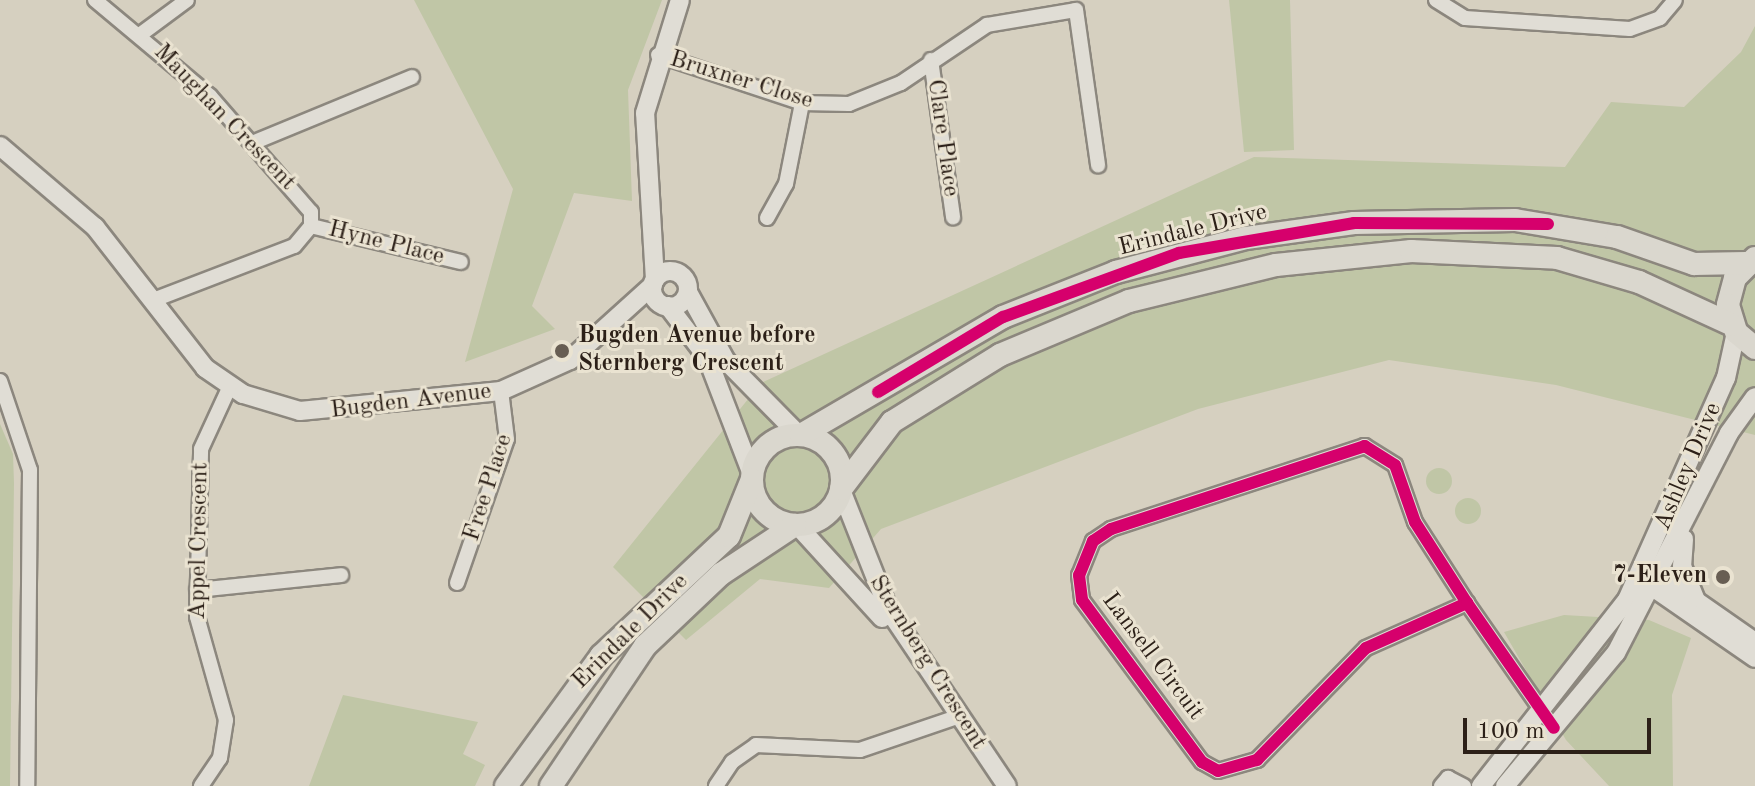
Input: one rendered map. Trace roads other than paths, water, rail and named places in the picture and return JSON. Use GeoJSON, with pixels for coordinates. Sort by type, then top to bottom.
{"type":"FeatureCollection","features":[{"type":"Feature","properties":{"kind":"main road","name":"Erindale Drive"},"geometry":{"type":"LineString","coordinates":[[800,435],[1003,317],[1116,272],[1276,232],[1434,218],[1515,220],[1617,237],[1694,264],[1751,260]]}},
{"type":"Feature","properties":{"kind":"main road","name":"Erindale Drive"},"geometry":{"type":"LineString","coordinates":[[841,489],[892,422],[963,375],[1129,301],[1266,266],[1411,251],[1557,258],[1639,282],[1734,329],[1755,348]]}},
{"type":"Feature","properties":{"kind":"main road"},"geometry":{"type":"LineString","coordinates":[[1734,329],[1729,291],[1751,260]]}},
{"type":"Feature","properties":{"kind":"main road"},"geometry":{"type":"LineString","coordinates":[[800,435],[836,456],[841,489],[828,512],[796,525],[764,511],[752,477],[764,448],[800,435]]}},
{"type":"Feature","properties":{"kind":"main road","name":"Erindale Drive"},"geometry":{"type":"LineString","coordinates":[[506,786],[601,656],[729,536],[752,477]]}},
{"type":"Feature","properties":{"kind":"main road","name":"Erindale Drive"},"geometry":{"type":"LineString","coordinates":[[551,786],[645,646],[721,574],[796,525]]}},
{"type":"Feature","properties":{"kind":"street","name":"Maughan Crescent"},"geometry":{"type":"LineString","coordinates":[[95,0],[141,34],[252,143],[304,200],[311,226]]}},
{"type":"Feature","properties":{"kind":"street"},"geometry":{"type":"LineString","coordinates":[[141,34],[187,0]]}},
{"type":"Feature","properties":{"kind":"street"},"geometry":{"type":"LineString","coordinates":[[680,0],[658,55],[642,152],[654,282],[667,306],[707,357],[752,477]]}},
{"type":"Feature","properties":{"kind":"street"},"geometry":{"type":"LineString","coordinates":[[1436,0],[1465,18],[1630,29],[1660,18],[1675,0]]}},
{"type":"Feature","properties":{"kind":"street","name":"Bruxner Close"},"geometry":{"type":"LineString","coordinates":[[658,55],[802,103],[877,96],[987,25],[1076,10],[1098,165]]}},
{"type":"Feature","properties":{"kind":"street","name":"Clare Place"},"geometry":{"type":"LineString","coordinates":[[931,60],[953,217]]}},
{"type":"Feature","properties":{"kind":"street"},"geometry":{"type":"LineString","coordinates":[[252,143],[412,77]]}},
{"type":"Feature","properties":{"kind":"street"},"geometry":{"type":"LineString","coordinates":[[767,218],[786,184],[802,103]]}},
{"type":"Feature","properties":{"kind":"street","name":"Bugden Avenue"},"geometry":{"type":"LineString","coordinates":[[0,146],[81,213],[153,300],[182,345],[230,386],[271,405],[331,413],[501,391],[564,364],[623,318],[654,282]]}},
{"type":"Feature","properties":{"kind":"street"},"geometry":{"type":"LineString","coordinates":[[153,300],[294,246],[311,226]]}},
{"type":"Feature","properties":{"kind":"street","name":"Hyne Place"},"geometry":{"type":"LineString","coordinates":[[311,226],[461,262]]}},
{"type":"Feature","properties":{"kind":"street"},"geometry":{"type":"LineString","coordinates":[[650,237],[688,292],[726,361],[800,435]]}},
{"type":"Feature","properties":{"kind":"street"},"geometry":{"type":"LineString","coordinates":[[654,282],[675,271]]}},
{"type":"Feature","properties":{"kind":"street","name":"Bugden Avenue"},"geometry":{"type":"LineString","coordinates":[[623,318],[667,306],[688,292]]}},
{"type":"Feature","properties":{"kind":"street","name":"Ashley Drive"},"geometry":{"type":"LineString","coordinates":[[1505,786],[1615,652],[1650,576],[1688,468],[1726,378],[1734,329]]}},
{"type":"Feature","properties":{"kind":"street"},"geometry":{"type":"LineString","coordinates":[[0,381],[30,470],[27,786]]}},
{"type":"Feature","properties":{"kind":"street","name":"Appel Crescent"},"geometry":{"type":"LineString","coordinates":[[201,786],[220,758],[226,720],[202,650],[197,590],[201,449],[230,386]]}},
{"type":"Feature","properties":{"kind":"street","name":"Free Place"},"geometry":{"type":"LineString","coordinates":[[457,583],[507,439],[501,391]]}},
{"type":"Feature","properties":{"kind":"street","name":"Ashley Drive"},"geometry":{"type":"LineString","coordinates":[[1481,786],[1650,576],[1686,525],[1714,467],[1755,397]]}},
{"type":"Feature","properties":{"kind":"street","name":"Lansell Circuit"},"geometry":{"type":"LineString","coordinates":[[1467,603],[1366,648],[1257,760],[1218,771],[1202,762],[1082,600],[1079,575],[1093,541],[1111,529],[1365,446],[1395,465],[1415,522],[1554,728]]}},
{"type":"Feature","properties":{"kind":"street"},"geometry":{"type":"LineString","coordinates":[[1688,468],[1714,467]]}},
{"type":"Feature","properties":{"kind":"street","name":"Sternberg Crescent"},"geometry":{"type":"LineString","coordinates":[[841,489],[874,582],[995,786]]}},
{"type":"Feature","properties":{"kind":"street","name":"Sternberg Crescent"},"geometry":{"type":"LineString","coordinates":[[796,525],[877,610],[953,719],[1007,786]]}},
{"type":"Feature","properties":{"kind":"street"},"geometry":{"type":"LineString","coordinates":[[1686,525],[1682,566],[1695,607]]}},
{"type":"Feature","properties":{"kind":"street"},"geometry":{"type":"LineString","coordinates":[[197,590],[341,575]]}},
{"type":"Feature","properties":{"kind":"street"},"geometry":{"type":"LineString","coordinates":[[1650,576],[1695,607],[1748,636],[1755,658]]}},
{"type":"Feature","properties":{"kind":"street"},"geometry":{"type":"LineString","coordinates":[[1615,652],[1661,606],[1695,607]]}},
{"type":"Feature","properties":{"kind":"street"},"geometry":{"type":"LineString","coordinates":[[716,786],[732,762],[756,745],[860,750],[953,719]]}},
{"type":"Feature","properties":{"kind":"street"},"geometry":{"type":"LineString","coordinates":[[1441,786],[1448,778],[1464,786]]}},
{"type":"Feature","properties":{"kind":"place","name":"Bugden Avenue before Sternberg Crescent"},"geometry":{"type":"Point","coordinates":[562,351]}},
{"type":"Feature","properties":{"kind":"place","name":"7-Eleven"},"geometry":{"type":"Point","coordinates":[1723,577]}}]}
